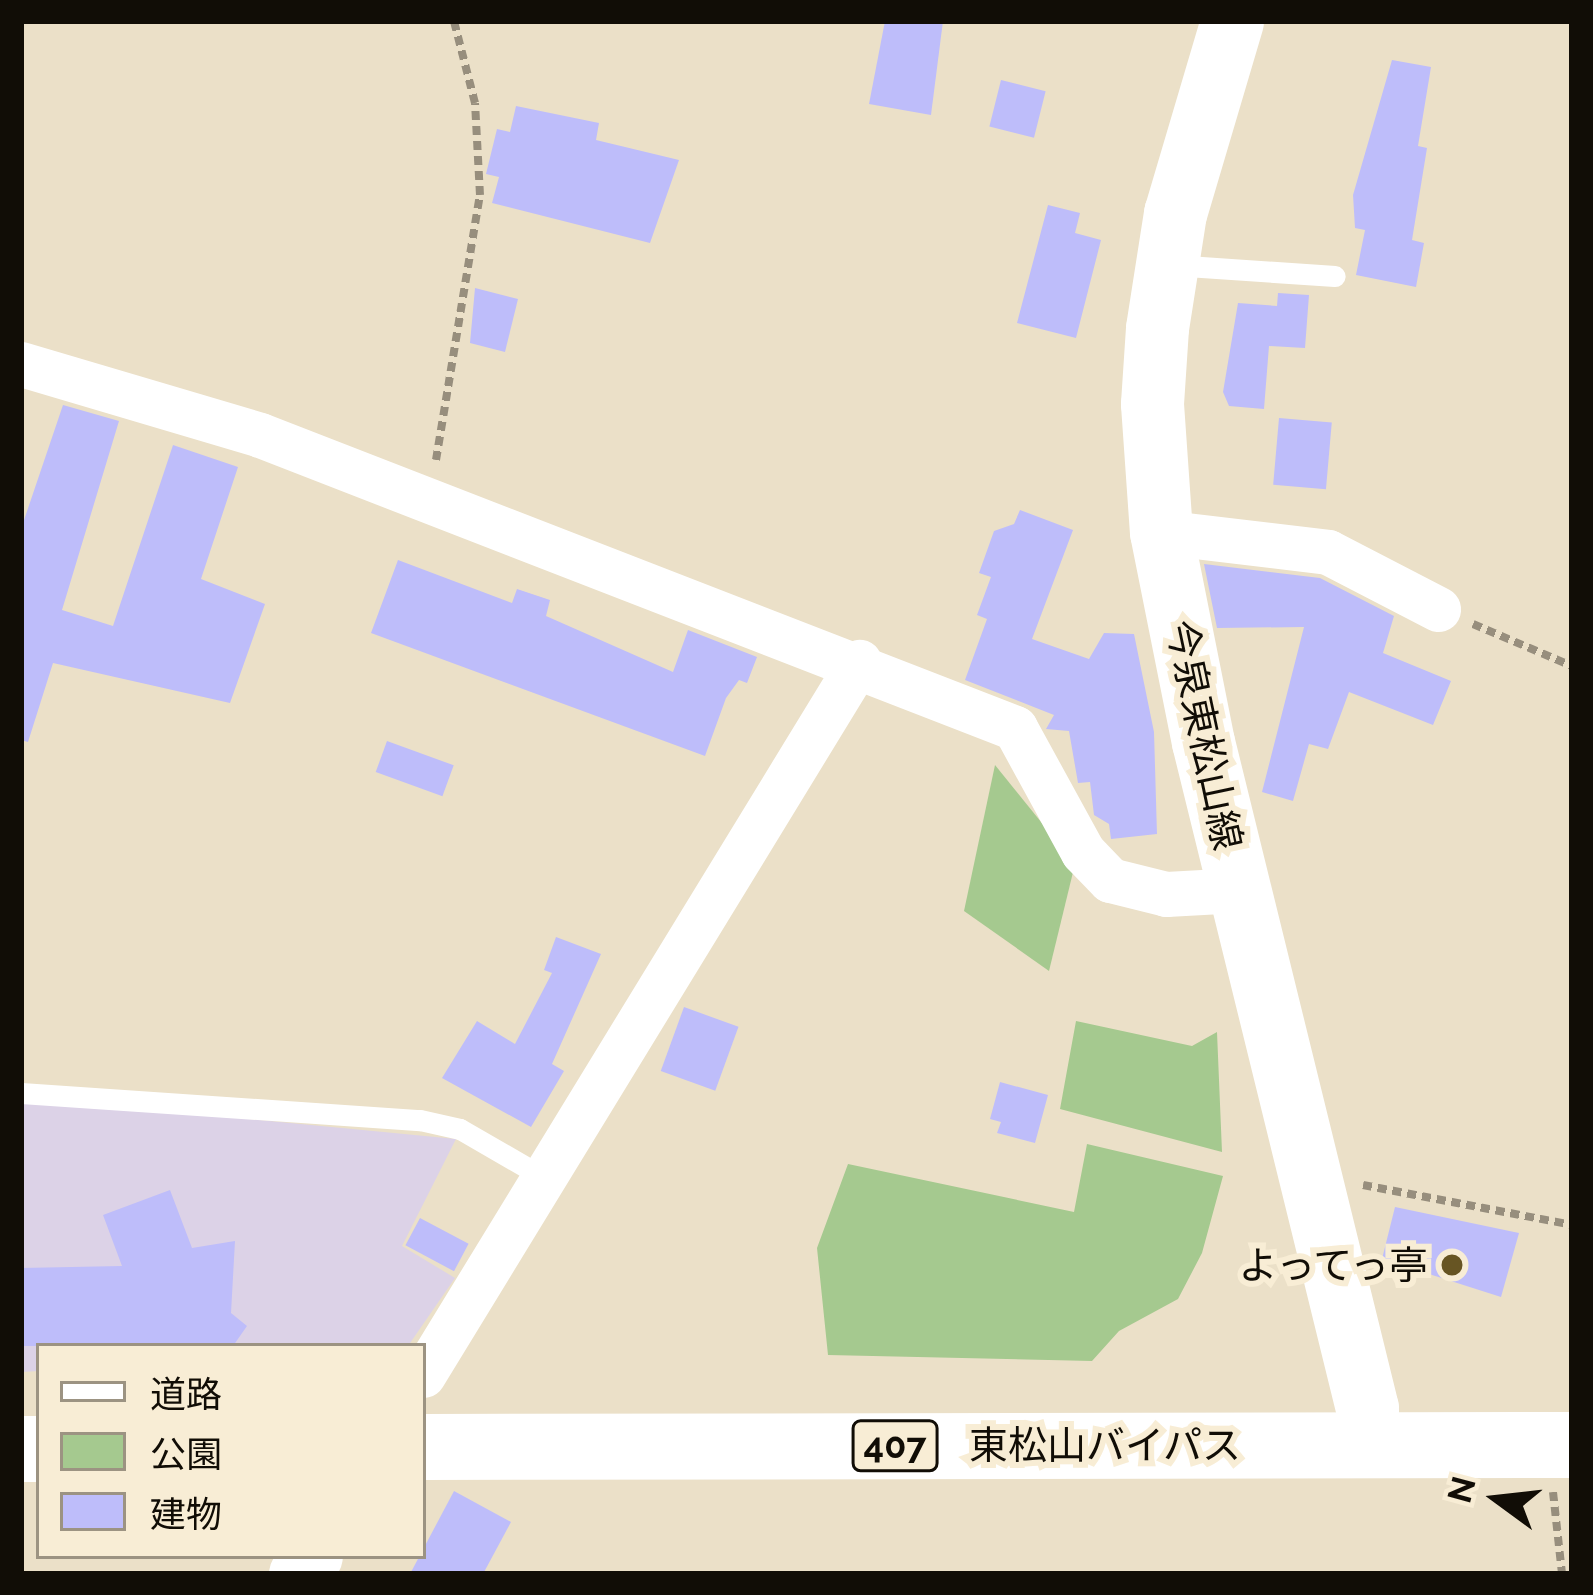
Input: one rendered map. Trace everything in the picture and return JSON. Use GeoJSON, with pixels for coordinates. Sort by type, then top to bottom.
{"type":"FeatureCollection","features":[{"type":"Feature","properties":{"kind":"highway","name":"東松山バイパス"},"geometry":{"type":"LineString","coordinates":[[426,1408],[1566,1432]]}},
{"type":"Feature","properties":{"kind":"highway","name":"東松山バイパス"},"geometry":{"type":"LineString","coordinates":[[426,1447],[1367,1426]]}},
{"type":"Feature","properties":{"kind":"main road","name":"今泉東松山線"},"geometry":{"type":"LineString","coordinates":[[1232,21],[1166,265],[1152,404],[1161,532],[1239,890],[1367,1426]]}},
{"type":"Feature","properties":{"kind":"street"},"geometry":{"type":"LineString","coordinates":[[21,364],[260,434],[860,662],[1015,728],[1083,852],[1111,880],[1166,894],[1239,890]]}},
{"type":"Feature","properties":{"kind":"street"},"geometry":{"type":"LineString","coordinates":[[1161,532],[1328,552],[1438,609]]}},
{"type":"Feature","properties":{"kind":"street"},"geometry":{"type":"LineString","coordinates":[[426,1371],[549,1180],[860,662]]}},
{"type":"Feature","properties":{"kind":"lane"},"geometry":{"type":"LineString","coordinates":[[1166,265],[1335,276]]}},
{"type":"Feature","properties":{"kind":"lane"},"geometry":{"type":"LineString","coordinates":[[21,1093],[420,1120],[460,1130],[549,1180]]}},
{"type":"Feature","properties":{"kind":"path"},"geometry":{"type":"LineString","coordinates":[[430,497],[480,195],[475,103],[454,21]]}},
{"type":"Feature","properties":{"kind":"path"},"geometry":{"type":"LineString","coordinates":[[1438,609],[1572,666]]}},
{"type":"Feature","properties":{"kind":"path"},"geometry":{"type":"LineString","coordinates":[[1314,1191],[1362,1185],[1572,1225]]}},
{"type":"Feature","properties":{"kind":"path"},"geometry":{"type":"LineString","coordinates":[[1562,1574],[1566,1432]]}},
{"type":"Feature","properties":{"kind":"shaded area"},"geometry":{"type":"Polygon","coordinates":[[[21,1097],[456,1139],[402,1246],[455,1278],[410,1343],[36,1343],[36,1371],[21,1372],[21,1097]]]}},
{"type":"Feature","properties":{"kind":"green space"},"geometry":{"type":"Polygon","coordinates":[[[995,765],[1075,864],[1049,971],[964,911],[995,765]]]}},
{"type":"Feature","properties":{"kind":"green space"},"geometry":{"type":"Polygon","coordinates":[[[1076,1021],[1192,1046],[1217,1032],[1222,1152],[1060,1109],[1076,1021]]]}},
{"type":"Feature","properties":{"kind":"green space"},"geometry":{"type":"Polygon","coordinates":[[[1087,1144],[1223,1176],[1202,1253],[1178,1299],[1119,1331],[1092,1361],[828,1355],[817,1248],[848,1164],[1074,1212],[1087,1144]]]}},
{"type":"Feature","properties":{"kind":"building"},"geometry":{"type":"Polygon","coordinates":[[[885,21],[943,21],[931,115],[869,104],[885,21]]]}},
{"type":"Feature","properties":{"kind":"building"},"geometry":{"type":"Polygon","coordinates":[[[1392,60],[1431,67],[1418,146],[1427,148],[1412,240],[1424,243],[1416,287],[1356,275],[1365,230],[1355,228],[1353,195],[1392,60]]]}},
{"type":"Feature","properties":{"kind":"building"},"geometry":{"type":"Polygon","coordinates":[[[1001,80],[1046,91],[1034,138],[989,127],[1001,80]]]}},
{"type":"Feature","properties":{"kind":"building"},"geometry":{"type":"Polygon","coordinates":[[[516,106],[599,123],[596,140],[679,160],[650,243],[492,203],[499,177],[486,174],[497,129],[510,132],[516,106]]]}},
{"type":"Feature","properties":{"kind":"building"},"geometry":{"type":"Polygon","coordinates":[[[1048,205],[1080,213],[1075,233],[1101,240],[1076,338],[1017,323],[1048,205]]]}},
{"type":"Feature","properties":{"kind":"building"},"geometry":{"type":"Polygon","coordinates":[[[475,288],[518,299],[505,352],[470,343],[475,288]]]}},
{"type":"Feature","properties":{"kind":"building"},"geometry":{"type":"Polygon","coordinates":[[[1278,293],[1309,295],[1305,348],[1269,346],[1264,409],[1229,406],[1223,392],[1238,303],[1277,306],[1278,293]]]}},
{"type":"Feature","properties":{"kind":"building"},"geometry":{"type":"Polygon","coordinates":[[[63,405],[119,421],[62,610],[113,626],[173,445],[238,467],[201,579],[265,604],[230,703],[53,663],[28,742],[21,740],[21,529],[63,405]]]}},
{"type":"Feature","properties":{"kind":"building"},"geometry":{"type":"Polygon","coordinates":[[[1279,418],[1332,423],[1326,489],[1273,485],[1279,418]]]}},
{"type":"Feature","properties":{"kind":"building"},"geometry":{"type":"Polygon","coordinates":[[[1020,510],[1073,530],[1032,639],[1089,659],[1104,633],[1134,634],[1154,732],[1157,834],[1111,839],[1109,824],[1094,815],[1090,782],[1078,783],[1069,731],[1046,729],[1054,715],[965,680],[987,619],[977,615],[991,577],[979,573],[994,531],[1014,524],[1020,510]]]}},
{"type":"Feature","properties":{"kind":"building"},"geometry":{"type":"Polygon","coordinates":[[[398,560],[512,603],[517,589],[550,600],[546,616],[673,672],[688,630],[757,657],[747,683],[739,680],[726,698],[705,756],[371,633],[398,560]]]}},
{"type":"Feature","properties":{"kind":"building"},"geometry":{"type":"Polygon","coordinates":[[[1204,564],[1320,578],[1394,616],[1383,653],[1451,681],[1433,725],[1349,692],[1328,749],[1309,744],[1293,801],[1262,792],[1304,627],[1217,628],[1204,564]]]}},
{"type":"Feature","properties":{"kind":"building"},"geometry":{"type":"Polygon","coordinates":[[[387,741],[454,765],[442,796],[376,772],[387,741]]]}},
{"type":"Feature","properties":{"kind":"building"},"geometry":{"type":"Polygon","coordinates":[[[556,937],[601,954],[552,1064],[564,1071],[531,1127],[442,1078],[477,1021],[515,1044],[552,973],[544,970],[556,937]]]}},
{"type":"Feature","properties":{"kind":"building"},"geometry":{"type":"Polygon","coordinates":[[[684,1007],[739,1027],[715,1091],[661,1071],[684,1007]]]}},
{"type":"Feature","properties":{"kind":"building"},"geometry":{"type":"Polygon","coordinates":[[[1000,1082],[1048,1095],[1035,1143],[997,1133],[1001,1122],[990,1119],[1000,1082]]]}},
{"type":"Feature","properties":{"kind":"building"},"geometry":{"type":"Polygon","coordinates":[[[170,1190],[192,1248],[235,1241],[231,1313],[247,1326],[235,1343],[21,1346],[21,1268],[122,1266],[103,1215],[170,1190]]]}},
{"type":"Feature","properties":{"kind":"building"},"geometry":{"type":"Polygon","coordinates":[[[1395,1207],[1519,1233],[1501,1297],[1382,1259],[1395,1207]]]}},
{"type":"Feature","properties":{"kind":"building"},"geometry":{"type":"Polygon","coordinates":[[[420,1218],[469,1244],[454,1271],[405,1245],[420,1218]]]}},
{"type":"Feature","properties":{"kind":"building"},"geometry":{"type":"Polygon","coordinates":[[[454,1491],[511,1522],[483,1574],[410,1574],[418,1559],[426,1559],[426,1544],[454,1491]]]}},
{"type":"Feature","properties":{"kind":"place","name":"よってっ亭"},"geometry":{"type":"Point","coordinates":[1452,1265]}}]}
